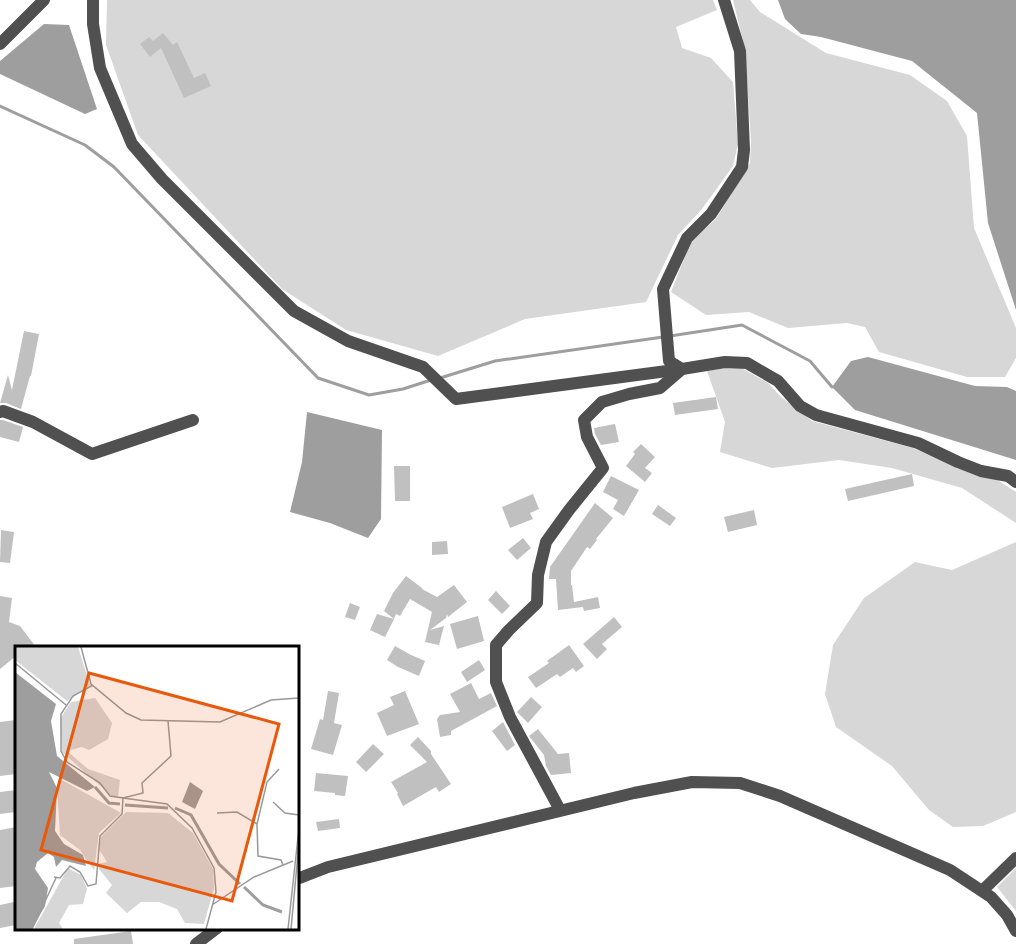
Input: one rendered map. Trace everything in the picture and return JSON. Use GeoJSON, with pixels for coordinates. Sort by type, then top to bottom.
{"type":"FeatureCollection","features":[{"type":"Feature","properties":{"kind":"street"},"geometry":{"type":"LineString","coordinates":[[0,44],[44,0]]}},
{"type":"Feature","properties":{"kind":"street"},"geometry":{"type":"LineString","coordinates":[[93,0],[93,24],[100,68],[132,144],[162,179],[294,311],[348,341],[423,367],[456,399],[725,362],[747,363],[778,381],[800,406],[816,416],[918,443],[958,462],[981,471],[1008,476],[1016,482]]}},
{"type":"Feature","properties":{"kind":"street"},"geometry":{"type":"LineString","coordinates":[[682,369],[669,361],[663,289],[687,238],[711,214],[742,167],[744,150],[740,51],[724,0]]}},
{"type":"Feature","properties":{"kind":"street"},"geometry":{"type":"LineString","coordinates":[[560,810],[510,717],[496,682],[496,645],[537,603],[538,575],[546,542],[603,468],[587,437],[584,420],[602,402],[660,388],[682,369]]}},
{"type":"Feature","properties":{"kind":"street"},"geometry":{"type":"LineString","coordinates":[[0,412],[3,411],[33,422],[92,454],[193,420]]}},
{"type":"Feature","properties":{"kind":"street"},"geometry":{"type":"LineString","coordinates":[[298,879],[328,867],[634,793],[692,782],[740,783],[780,796],[950,870],[991,897],[1007,915],[1016,931]]}},
{"type":"Feature","properties":{"kind":"street"},"geometry":{"type":"LineString","coordinates":[[982,891],[1016,858]]}},
{"type":"Feature","properties":{"kind":"street"},"geometry":{"type":"LineString","coordinates":[[196,944],[215,929]]}},
{"type":"Feature","properties":{"kind":"shaded area"},"geometry":{"type":"Polygon","coordinates":[[[107,0],[713,0],[717,10],[676,27],[682,48],[711,58],[733,82],[738,144],[733,166],[702,209],[678,235],[646,302],[525,319],[438,356],[346,330],[282,289],[138,135],[106,45],[107,0]]]}},
{"type":"Feature","properties":{"kind":"shaded area"},"geometry":{"type":"Polygon","coordinates":[[[733,0],[750,0],[760,12],[826,53],[910,75],[947,101],[967,136],[974,228],[1016,328],[1016,358],[1005,377],[967,377],[879,352],[865,327],[847,323],[788,328],[749,312],[706,315],[671,292],[691,241],[716,219],[750,163],[751,141],[745,49],[733,0]]]}},
{"type":"Feature","properties":{"kind":"shaded area"},"geometry":{"type":"Polygon","coordinates":[[[778,0],[1016,0],[1016,310],[988,223],[977,113],[912,61],[821,37],[801,34],[785,19],[778,0]]]}},
{"type":"Feature","properties":{"kind":"shaded area"},"geometry":{"type":"Polygon","coordinates":[[[44,24],[69,25],[97,109],[85,114],[0,74],[0,61],[44,24]]]}},
{"type":"Feature","properties":{"kind":"shaded area"},"geometry":{"type":"Polygon","coordinates":[[[868,357],[975,386],[1007,387],[1016,391],[1016,460],[855,410],[832,387],[851,361],[868,357]]]}},
{"type":"Feature","properties":{"kind":"shaded area"},"geometry":{"type":"Polygon","coordinates":[[[738,366],[768,383],[780,396],[812,421],[913,448],[996,479],[1016,492],[1016,523],[962,488],[892,468],[839,460],[772,468],[720,452],[725,422],[707,371],[738,366]]]}},
{"type":"Feature","properties":{"kind":"shaded area"},"geometry":{"type":"Polygon","coordinates":[[[307,412],[382,430],[381,519],[368,538],[330,523],[290,512],[302,462],[307,412]]]}},
{"type":"Feature","properties":{"kind":"shaded area"},"geometry":{"type":"Polygon","coordinates":[[[1016,542],[1016,812],[983,826],[953,827],[929,810],[892,766],[836,727],[825,694],[833,645],[864,598],[915,562],[952,570],[1016,542]]]}},
{"type":"Feature","properties":{"kind":"shaded area"},"geometry":{"type":"Polygon","coordinates":[[[1016,868],[1016,911],[997,887],[1016,868]]]}},
{"type":"Feature","properties":{"kind":"building"},"geometry":{"type":"Polygon","coordinates":[[[163,33],[173,45],[177,42],[194,78],[205,73],[211,86],[184,98],[161,48],[150,57],[140,44],[149,37],[153,41],[163,33]]]}},
{"type":"Feature","properties":{"kind":"building"},"geometry":{"type":"Polygon","coordinates":[[[24,331],[39,334],[31,376],[21,409],[0,403],[8,375],[12,390],[24,331]]]}},
{"type":"Feature","properties":{"kind":"building"},"geometry":{"type":"Polygon","coordinates":[[[716,397],[718,409],[675,415],[673,403],[716,397]]]}},
{"type":"Feature","properties":{"kind":"building"},"geometry":{"type":"Polygon","coordinates":[[[0,420],[23,427],[19,442],[0,437],[0,420]]]}},
{"type":"Feature","properties":{"kind":"building"},"geometry":{"type":"Polygon","coordinates":[[[615,424],[619,442],[601,445],[594,428],[615,424]]]}},
{"type":"Feature","properties":{"kind":"building"},"geometry":{"type":"Polygon","coordinates":[[[641,444],[655,457],[645,468],[652,473],[645,482],[626,466],[635,454],[633,452],[641,444]]]}},
{"type":"Feature","properties":{"kind":"building"},"geometry":{"type":"Polygon","coordinates":[[[394,466],[410,466],[410,501],[395,501],[394,466]]]}},
{"type":"Feature","properties":{"kind":"building"},"geometry":{"type":"Polygon","coordinates":[[[912,474],[914,486],[848,501],[845,489],[912,474]]]}},
{"type":"Feature","properties":{"kind":"building"},"geometry":{"type":"Polygon","coordinates":[[[611,476],[639,490],[624,516],[613,509],[618,500],[603,492],[611,476]]]}},
{"type":"Feature","properties":{"kind":"building"},"geometry":{"type":"Polygon","coordinates":[[[533,494],[539,509],[530,513],[533,519],[510,528],[502,507],[533,494]]]}},
{"type":"Feature","properties":{"kind":"building"},"geometry":{"type":"Polygon","coordinates":[[[595,503],[613,518],[590,549],[587,547],[571,571],[571,585],[574,602],[598,597],[600,608],[584,611],[583,607],[558,610],[556,579],[549,579],[550,567],[595,503]]]}},
{"type":"Feature","properties":{"kind":"building"},"geometry":{"type":"Polygon","coordinates":[[[658,505],[676,518],[670,526],[652,514],[658,505]]]}},
{"type":"Feature","properties":{"kind":"building"},"geometry":{"type":"Polygon","coordinates":[[[754,510],[757,525],[728,532],[724,517],[754,510]]]}},
{"type":"Feature","properties":{"kind":"building"},"geometry":{"type":"Polygon","coordinates":[[[1,530],[14,532],[10,563],[0,562],[1,530]]]}},
{"type":"Feature","properties":{"kind":"building"},"geometry":{"type":"Polygon","coordinates":[[[523,538],[531,548],[517,560],[508,550],[523,538]]]}},
{"type":"Feature","properties":{"kind":"building"},"geometry":{"type":"Polygon","coordinates":[[[447,541],[448,554],[432,555],[432,542],[447,541]]]}},
{"type":"Feature","properties":{"kind":"building"},"geometry":{"type":"Polygon","coordinates":[[[406,576],[437,597],[454,585],[467,602],[448,617],[447,614],[446,618],[430,630],[444,626],[439,645],[425,642],[432,612],[410,599],[400,616],[396,614],[394,619],[384,611],[393,593],[406,576]]]}},
{"type":"Feature","properties":{"kind":"building"},"geometry":{"type":"Polygon","coordinates":[[[496,591],[510,606],[502,614],[488,600],[496,591]]]}},
{"type":"Feature","properties":{"kind":"building"},"geometry":{"type":"Polygon","coordinates":[[[0,596],[12,598],[9,622],[20,626],[35,646],[15,646],[15,657],[0,669],[0,596]]]}},
{"type":"Feature","properties":{"kind":"building"},"geometry":{"type":"Polygon","coordinates":[[[350,603],[360,607],[355,620],[345,617],[350,603]]]}},
{"type":"Feature","properties":{"kind":"building"},"geometry":{"type":"Polygon","coordinates":[[[377,614],[394,619],[385,637],[370,630],[377,614]]]}},
{"type":"Feature","properties":{"kind":"building"},"geometry":{"type":"Polygon","coordinates":[[[478,616],[484,641],[457,649],[450,624],[478,616]]]}},
{"type":"Feature","properties":{"kind":"building"},"geometry":{"type":"Polygon","coordinates":[[[614,617],[622,627],[602,644],[607,649],[597,659],[583,644],[614,617]]]}},
{"type":"Feature","properties":{"kind":"building"},"geometry":{"type":"Polygon","coordinates":[[[569,645],[584,666],[576,672],[573,668],[560,677],[557,674],[536,688],[528,677],[549,663],[547,661],[569,645]]]}},
{"type":"Feature","properties":{"kind":"building"},"geometry":{"type":"Polygon","coordinates":[[[395,646],[425,661],[419,676],[387,660],[395,646]]]}},
{"type":"Feature","properties":{"kind":"building"},"geometry":{"type":"Polygon","coordinates":[[[479,660],[485,670],[467,682],[461,672],[479,660]]]}},
{"type":"Feature","properties":{"kind":"building"},"geometry":{"type":"Polygon","coordinates":[[[471,683],[479,699],[491,693],[497,706],[451,731],[451,735],[440,737],[437,719],[440,715],[460,712],[450,694],[471,683]]]}},
{"type":"Feature","properties":{"kind":"building"},"geometry":{"type":"Polygon","coordinates":[[[328,691],[339,693],[334,723],[342,725],[333,755],[311,749],[320,719],[323,720],[328,691]]]}},
{"type":"Feature","properties":{"kind":"building"},"geometry":{"type":"Polygon","coordinates":[[[405,691],[419,724],[387,736],[377,713],[394,705],[390,697],[405,691]]]}},
{"type":"Feature","properties":{"kind":"building"},"geometry":{"type":"Polygon","coordinates":[[[531,697],[542,707],[528,723],[517,712],[531,697]]]}},
{"type":"Feature","properties":{"kind":"building"},"geometry":{"type":"Polygon","coordinates":[[[15,720],[15,774],[0,776],[0,722],[15,720]]]}},
{"type":"Feature","properties":{"kind":"building"},"geometry":{"type":"Polygon","coordinates":[[[503,722],[515,745],[507,751],[492,731],[503,722]]]}},
{"type":"Feature","properties":{"kind":"building"},"geometry":{"type":"Polygon","coordinates":[[[538,729],[558,754],[569,753],[571,773],[551,775],[544,755],[529,736],[538,729]]]}},
{"type":"Feature","properties":{"kind":"building"},"geometry":{"type":"Polygon","coordinates":[[[418,737],[431,751],[451,784],[439,792],[436,787],[403,806],[391,782],[427,762],[410,745],[418,737]]]}},
{"type":"Feature","properties":{"kind":"building"},"geometry":{"type":"Polygon","coordinates":[[[373,744],[384,754],[366,772],[356,762],[373,744]]]}},
{"type":"Feature","properties":{"kind":"building"},"geometry":{"type":"Polygon","coordinates":[[[316,773],[348,776],[345,796],[314,791],[316,773]]]}},
{"type":"Feature","properties":{"kind":"building"},"geometry":{"type":"Polygon","coordinates":[[[15,790],[15,812],[0,814],[0,792],[15,790]]]}},
{"type":"Feature","properties":{"kind":"building"},"geometry":{"type":"Polygon","coordinates":[[[339,819],[340,828],[318,831],[316,822],[339,819]]]}},
{"type":"Feature","properties":{"kind":"building"},"geometry":{"type":"Polygon","coordinates":[[[15,827],[15,886],[0,888],[0,830],[15,827]]]}},
{"type":"Feature","properties":{"kind":"building"},"geometry":{"type":"Polygon","coordinates":[[[14,902],[15,925],[0,928],[0,905],[14,902]]]}},
{"type":"Feature","properties":{"kind":"building"},"geometry":{"type":"Polygon","coordinates":[[[131,931],[133,944],[74,944],[74,939],[131,931]]]}},
{"type":"Feature","properties":{"kind":"waterway"},"geometry":{"type":"LineString","coordinates":[[0,106],[85,145],[114,167],[318,378],[369,395],[403,389],[431,380]]}},
{"type":"Feature","properties":{"kind":"waterway"},"geometry":{"type":"LineString","coordinates":[[670,336],[742,325],[810,361],[832,387]]}},
{"type":"Feature","properties":{"kind":"waterway"},"geometry":{"type":"LineString","coordinates":[[440,378],[495,361],[663,337]]}}]}
